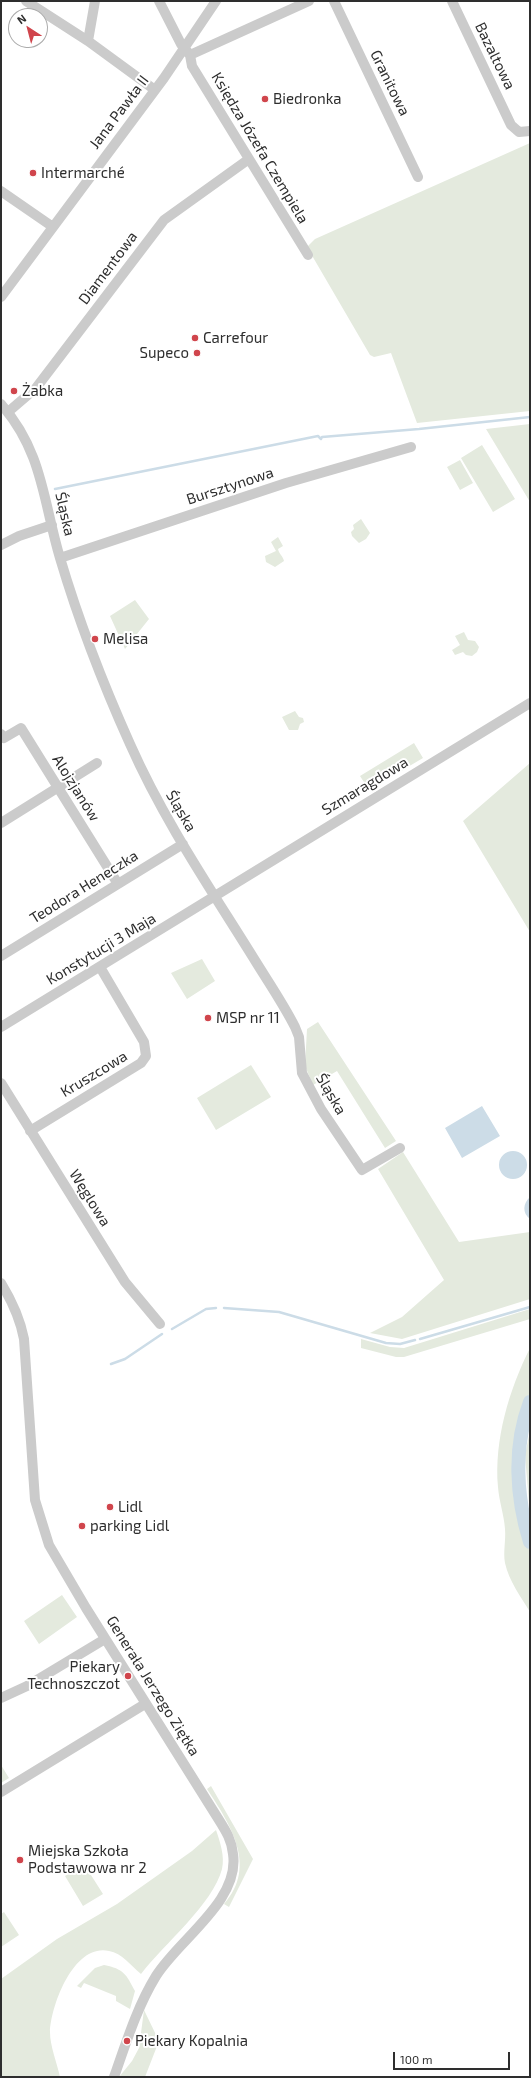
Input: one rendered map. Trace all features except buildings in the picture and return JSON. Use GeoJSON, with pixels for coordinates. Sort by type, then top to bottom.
{"type":"FeatureCollection","features":[{"type":"Feature","properties":{"kind":"street"},"geometry":{"type":"LineString","coordinates":[[26,1],[88,41],[155,90]]}},
{"type":"Feature","properties":{"kind":"street"},"geometry":{"type":"LineString","coordinates":[[88,41],[95,1]]}},
{"type":"Feature","properties":{"kind":"street","name":"Księdza Józefa Czempiela"},"geometry":{"type":"LineString","coordinates":[[159,1],[193,66],[308,255]]}},
{"type":"Feature","properties":{"kind":"street","name":"Jana Pawła II"},"geometry":{"type":"LineString","coordinates":[[2,293],[155,90],[187,52],[216,1]]}},
{"type":"Feature","properties":{"kind":"street"},"geometry":{"type":"LineString","coordinates":[[187,52],[309,1]]}},
{"type":"Feature","properties":{"kind":"street","name":"Granitowa"},"geometry":{"type":"LineString","coordinates":[[334,1],[418,177]]}},
{"type":"Feature","properties":{"kind":"street","name":"Bazaltowa"},"geometry":{"type":"LineString","coordinates":[[452,1],[511,125],[519,132],[530,131]]}},
{"type":"Feature","properties":{"kind":"street","name":"Diamentowa"},"geometry":{"type":"LineString","coordinates":[[4,408],[36,388],[164,220],[249,159]]}},
{"type":"Feature","properties":{"kind":"street"},"geometry":{"type":"LineString","coordinates":[[1,191],[53,227]]}},
{"type":"Feature","properties":{"kind":"street","name":"Śląska"},"geometry":{"type":"LineString","coordinates":[[4,408],[30,447],[37,465],[60,558],[98,672],[135,756],[156,798],[183,844],[216,895],[290,1018],[299,1036],[302,1073],[321,1109],[362,1170],[400,1148]]}},
{"type":"Feature","properties":{"kind":"street","name":"Bursztynowa"},"geometry":{"type":"LineString","coordinates":[[60,558],[286,483],[411,447]]}},
{"type":"Feature","properties":{"kind":"street"},"geometry":{"type":"LineString","coordinates":[[1,545],[30,532],[52,525]]}},
{"type":"Feature","properties":{"kind":"street","name":"Szmaragdowa"},"geometry":{"type":"LineString","coordinates":[[216,895],[530,703]]}},
{"type":"Feature","properties":{"kind":"street","name":"Alojzjanów"},"geometry":{"type":"LineString","coordinates":[[1,734],[4,738],[21,728],[118,884]]}},
{"type":"Feature","properties":{"kind":"street"},"geometry":{"type":"LineString","coordinates":[[1,823],[97,763]]}},
{"type":"Feature","properties":{"kind":"street","name":"Teodora Heneczka"},"geometry":{"type":"LineString","coordinates":[[1,956],[183,844]]}},
{"type":"Feature","properties":{"kind":"street","name":"Konstytucji 3 Maja"},"geometry":{"type":"LineString","coordinates":[[1,1027],[216,895]]}},
{"type":"Feature","properties":{"kind":"street","name":"Kruszcowa"},"geometry":{"type":"LineString","coordinates":[[30,1131],[141,1063],[146,1056],[144,1042],[100,967]]}},
{"type":"Feature","properties":{"kind":"street","name":"Węglowa"},"geometry":{"type":"LineString","coordinates":[[1,1083],[125,1282],[160,1324]]}},
{"type":"Feature","properties":{"kind":"street","name":"Generała Jerzego Ziętka"},"geometry":{"type":"LineString","coordinates":[[1,1283],[14,1307],[20,1322],[24,1339],[35,1500],[45,1534],[57,1560],[105,1639],[228,1834],[234,1854],[232,1875],[224,1896],[164,1964],[145,1995],[114,2077]]}},
{"type":"Feature","properties":{"kind":"street"},"geometry":{"type":"LineString","coordinates":[[1,1698],[26,1686],[105,1639]]}},
{"type":"Feature","properties":{"kind":"street"},"geometry":{"type":"LineString","coordinates":[[1,1792],[145,1704]]}},
{"type":"Feature","properties":{"kind":"shaded area"},"geometry":{"type":"Polygon","coordinates":[[[530,143],[530,411],[417,423],[391,353],[374,357],[370,355],[307,247],[315,239],[530,143]]]}},
{"type":"Feature","properties":{"kind":"shaded area"},"geometry":{"type":"Polygon","coordinates":[[[530,424],[530,502],[486,429],[530,424]]]}},
{"type":"Feature","properties":{"kind":"shaded area"},"geometry":{"type":"Polygon","coordinates":[[[482,445],[515,499],[493,512],[461,458],[482,445]]]}},
{"type":"Feature","properties":{"kind":"shaded area"},"geometry":{"type":"Polygon","coordinates":[[[460,460],[473,483],[460,490],[447,467],[460,460]]]}},
{"type":"Feature","properties":{"kind":"shaded area"},"geometry":{"type":"Polygon","coordinates":[[[361,519],[370,533],[366,539],[359,543],[352,536],[351,532],[354,529],[353,525],[361,519]]]}},
{"type":"Feature","properties":{"kind":"shaded area"},"geometry":{"type":"Polygon","coordinates":[[[278,537],[283,546],[278,549],[284,561],[275,567],[266,562],[265,556],[276,551],[271,542],[278,537]]]}},
{"type":"Feature","properties":{"kind":"shaded area"},"geometry":{"type":"Polygon","coordinates":[[[135,600],[149,619],[125,649],[110,616],[135,600]]]}},
{"type":"Feature","properties":{"kind":"shaded area"},"geometry":{"type":"Polygon","coordinates":[[[464,632],[468,640],[475,641],[479,647],[477,652],[472,656],[466,655],[463,652],[455,655],[452,650],[460,645],[455,636],[464,632]]]}},
{"type":"Feature","properties":{"kind":"shaded area"},"geometry":{"type":"Polygon","coordinates":[[[295,711],[299,717],[303,718],[304,722],[300,724],[298,730],[289,730],[282,717],[295,711]]]}},
{"type":"Feature","properties":{"kind":"shaded area"},"geometry":{"type":"Polygon","coordinates":[[[414,743],[423,758],[369,790],[360,776],[414,743]]]}},
{"type":"Feature","properties":{"kind":"shaded area"},"geometry":{"type":"Polygon","coordinates":[[[530,763],[530,932],[463,821],[530,763]]]}},
{"type":"Feature","properties":{"kind":"shaded area"},"geometry":{"type":"Polygon","coordinates":[[[202,959],[215,981],[187,999],[171,973],[202,959]]]}},
{"type":"Feature","properties":{"kind":"shaded area"},"geometry":{"type":"Polygon","coordinates":[[[318,1022],[396,1141],[385,1148],[337,1071],[313,1085],[305,1066],[307,1029],[318,1022]]]}},
{"type":"Feature","properties":{"kind":"shaded area"},"geometry":{"type":"Polygon","coordinates":[[[251,1065],[271,1097],[216,1130],[197,1098],[251,1065]]]}},
{"type":"Feature","properties":{"kind":"shaded area"},"geometry":{"type":"Polygon","coordinates":[[[482,1106],[500,1136],[462,1158],[445,1128],[482,1106]]]}},
{"type":"Feature","properties":{"kind":"shaded area"},"geometry":{"type":"Polygon","coordinates":[[[513,1151],[519,1152],[523,1155],[526,1159],[526,1171],[523,1175],[519,1178],[513,1179],[507,1178],[503,1175],[500,1171],[499,1165],[500,1159],[503,1155],[507,1152],[513,1151]]]}},
{"type":"Feature","properties":{"kind":"shaded area"},"geometry":{"type":"Polygon","coordinates":[[[403,1152],[459,1242],[530,1232],[530,1299],[402,1339],[370,1333],[402,1317],[444,1280],[378,1169],[403,1152]]]}},
{"type":"Feature","properties":{"kind":"shaded area"},"geometry":{"type":"Polygon","coordinates":[[[530,1197],[530,1219],[527,1217],[524,1208],[530,1197]]]}},
{"type":"Feature","properties":{"kind":"shaded area"},"geometry":{"type":"Polygon","coordinates":[[[530,1309],[530,1319],[404,1357],[396,1357],[361,1348],[361,1339],[390,1347],[404,1348],[530,1309]]]}},
{"type":"Feature","properties":{"kind":"shaded area"},"geometry":{"type":"Polygon","coordinates":[[[530,1348],[530,1395],[518,1438],[516,1489],[530,1552],[530,1612],[512,1582],[505,1563],[505,1529],[497,1469],[498,1451],[505,1416],[522,1364],[530,1348]]]}},
{"type":"Feature","properties":{"kind":"shaded area"},"geometry":{"type":"Polygon","coordinates":[[[530,1431],[530,1515],[525,1455],[530,1431]]]}},
{"type":"Feature","properties":{"kind":"shaded area"},"geometry":{"type":"Polygon","coordinates":[[[62,1595],[77,1617],[39,1644],[24,1621],[62,1595]]]}},
{"type":"Feature","properties":{"kind":"shaded area"},"geometry":{"type":"Polygon","coordinates":[[[1,1765],[9,1778],[1,1783],[1,1765]]]}},
{"type":"Feature","properties":{"kind":"shaded area"},"geometry":{"type":"Polygon","coordinates":[[[211,1786],[253,1859],[229,1907],[224,1904],[234,1890],[239,1875],[240,1860],[237,1845],[231,1831],[224,1816],[207,1789],[211,1786]]]}},
{"type":"Feature","properties":{"kind":"shaded area"},"geometry":{"type":"Polygon","coordinates":[[[216,1830],[222,1849],[223,1859],[222,1869],[217,1882],[209,1896],[198,1910],[141,1974],[118,1954],[109,1951],[96,1951],[85,1956],[75,1966],[67,1978],[55,2007],[51,2020],[50,2032],[52,2049],[60,2077],[1,2077],[1,1979],[57,1939],[117,1904],[192,1851],[216,1830]]]}},
{"type":"Feature","properties":{"kind":"shaded area"},"geometry":{"type":"Polygon","coordinates":[[[84,1864],[103,1894],[83,1906],[65,1876],[84,1864]]]}},
{"type":"Feature","properties":{"kind":"shaded area"},"geometry":{"type":"Polygon","coordinates":[[[4,1912],[19,1935],[1,1947],[1,1914],[4,1912]]]}},
{"type":"Feature","properties":{"kind":"shaded area"},"geometry":{"type":"Polygon","coordinates":[[[104,1965],[116,1968],[127,1976],[135,1991],[130,2009],[116,2001],[116,1996],[84,1983],[81,1988],[77,1986],[95,1968],[104,1965]]]}},
{"type":"Feature","properties":{"kind":"shaded area"},"geometry":{"type":"Polygon","coordinates":[[[144,2010],[159,2041],[145,2077],[119,2077],[132,2061],[139,2048],[144,2010]]]}},
{"type":"Feature","properties":{"kind":"waterway"},"geometry":{"type":"LineString","coordinates":[[55,489],[318,436],[321,439],[322,437],[419,429],[530,417]]}},
{"type":"Feature","properties":{"kind":"waterway"},"geometry":{"type":"LineString","coordinates":[[420,1339],[530,1307]]}},
{"type":"Feature","properties":{"kind":"waterway"},"geometry":{"type":"LineString","coordinates":[[172,1329],[206,1309],[216,1308]]}},
{"type":"Feature","properties":{"kind":"waterway"},"geometry":{"type":"LineString","coordinates":[[224,1308],[279,1312],[386,1343],[400,1344],[415,1340]]}},
{"type":"Feature","properties":{"kind":"waterway"},"geometry":{"type":"LineString","coordinates":[[111,1364],[125,1359],[162,1334]]}},
{"type":"Feature","properties":{"kind":"waterway"},"geometry":{"type":"LineString","coordinates":[[530,1402],[521,1437],[518,1472],[519,1490],[525,1525],[530,1542]]}},
{"type":"Feature","properties":{"kind":"place","name":"Biedronka"},"geometry":{"type":"Point","coordinates":[265,99]}},
{"type":"Feature","properties":{"kind":"place","name":"Intermarché"},"geometry":{"type":"Point","coordinates":[33,173]}},
{"type":"Feature","properties":{"kind":"place","name":"Carrefour"},"geometry":{"type":"Point","coordinates":[195,338]}},
{"type":"Feature","properties":{"kind":"place","name":"Supeco"},"geometry":{"type":"Point","coordinates":[197,353]}},
{"type":"Feature","properties":{"kind":"place","name":"Żabka"},"geometry":{"type":"Point","coordinates":[14,391]}},
{"type":"Feature","properties":{"kind":"place","name":"Melisa"},"geometry":{"type":"Point","coordinates":[95,639]}},
{"type":"Feature","properties":{"kind":"place","name":"MSP nr 11"},"geometry":{"type":"Point","coordinates":[208,1018]}},
{"type":"Feature","properties":{"kind":"place","name":"Lidl"},"geometry":{"type":"Point","coordinates":[110,1507]}},
{"type":"Feature","properties":{"kind":"place","name":"parking Lidl"},"geometry":{"type":"Point","coordinates":[82,1526]}},
{"type":"Feature","properties":{"kind":"place","name":"Piekary Technoszczot"},"geometry":{"type":"Point","coordinates":[128,1676]}},
{"type":"Feature","properties":{"kind":"place","name":"Miejska Szkoła Podstawowa nr 2"},"geometry":{"type":"Point","coordinates":[20,1860]}},
{"type":"Feature","properties":{"kind":"place","name":"Piekary Kopalnia"},"geometry":{"type":"Point","coordinates":[127,2041]}}]}
